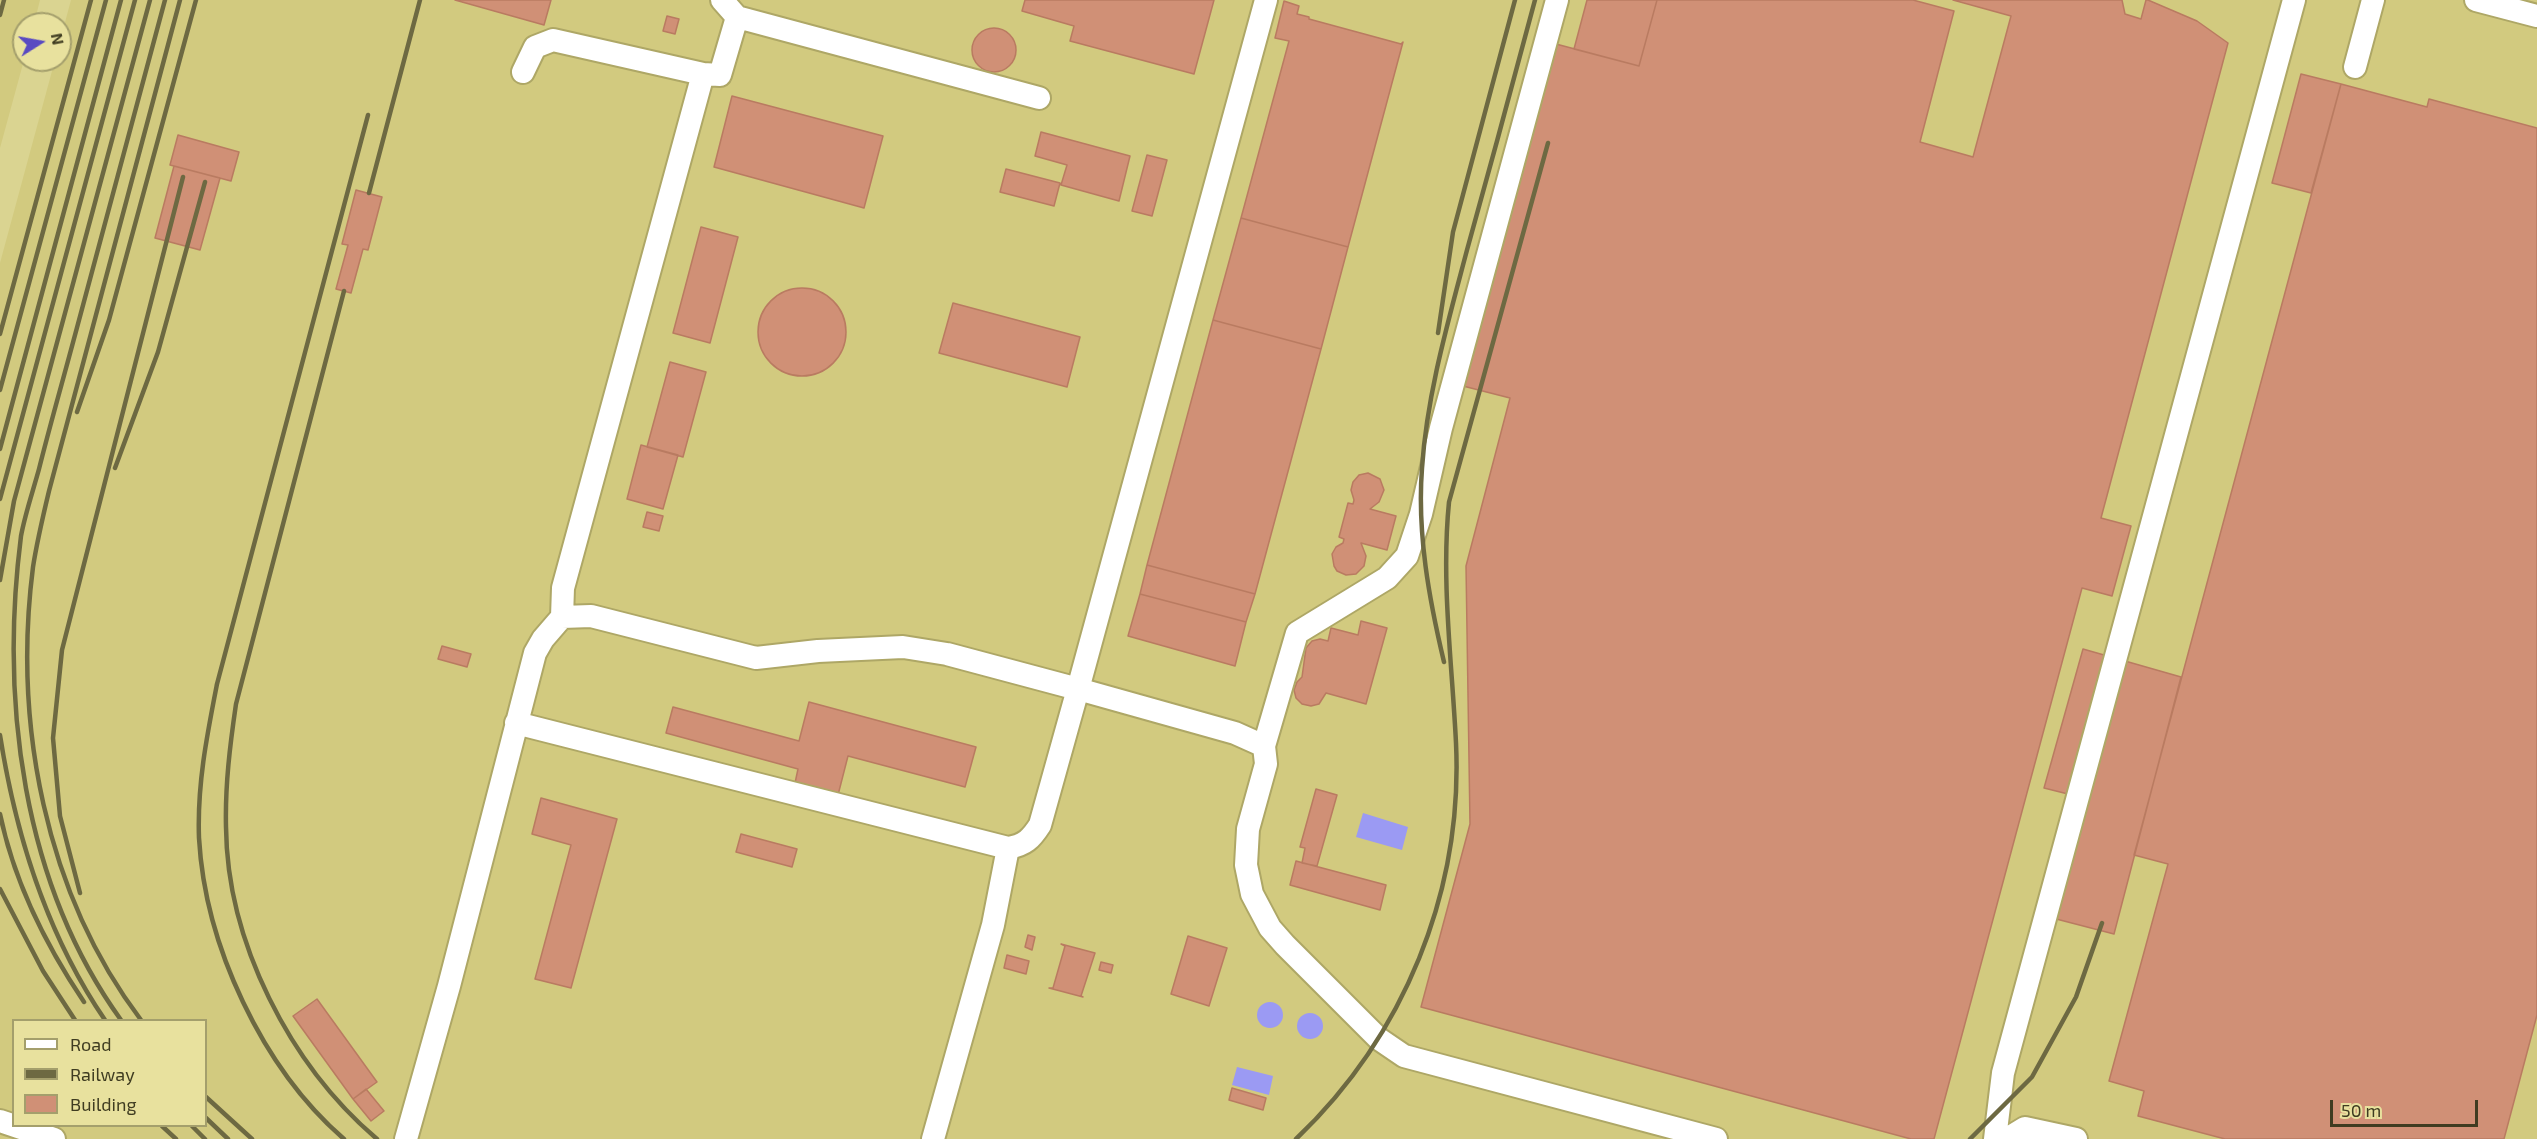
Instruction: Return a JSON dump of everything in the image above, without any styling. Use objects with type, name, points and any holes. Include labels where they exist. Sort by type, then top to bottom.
[{"type":"lane","points":[[722,0],[737,17],[1039,98]]},
{"type":"lane","points":[[516,723],[1008,848],[1020,846],[1031,840],[1040,825],[1266,0]]},
{"type":"lane","points":[[1557,0],[1441,428],[1421,514],[1407,556],[1387,578],[1297,633],[1264,746],[1266,764],[1248,829],[1246,865],[1252,894],[1270,928],[1378,1039],[1404,1056],[1716,1139]]},
{"type":"lane","points":[[1995,1139],[2003,1073],[2294,0]]},
{"type":"lane","points":[[2355,67],[2373,0]]},
{"type":"lane","points":[[2476,0],[2537,16]]},
{"type":"lane","points":[[523,72],[535,47],[553,39],[703,74],[720,75],[737,17]]},
{"type":"lane","points":[[406,1139],[449,986],[535,653],[543,639],[562,617],[563,588],[703,74]]},
{"type":"lane","points":[[562,617],[591,616],[756,658],[818,651],[903,646],[947,654],[1235,733],[1264,746]]},
{"type":"lane","points":[[933,1139],[993,925],[1008,848]]},
{"type":"lane","points":[[18,1127],[54,1139]]},
{"type":"lane","points":[[2007,1139],[2025,1128],[2076,1139]]},
{"type":"shaded area","points":[[0,0],[40,0],[37,12],[12,12],[12,72],[21,72],[0,148]]},
{"type":"shaded area","points":[[71,0],[2537,0],[2537,1139],[0,1139],[0,263],[52,72],[72,72],[72,12],[68,12]]},
{"type":"shaded area","points":[[1363,813],[1408,827],[1402,850],[1356,837]]},
{"type":"shaded area","points":[[1270,1002],[1279,1006],[1283,1015],[1279,1024],[1270,1028],[1261,1024],[1257,1015],[1261,1006]]},
{"type":"shaded area","points":[[1310,1013],[1319,1017],[1323,1026],[1319,1035],[1310,1039],[1301,1035],[1297,1026],[1301,1017]]},
{"type":"shaded area","points":[[1237,1067],[1273,1076],[1269,1095],[1232,1085]]},
{"type":"building","points":[[455,0],[551,0],[544,25]]},
{"type":"building","points":[[1025,0],[1214,0],[1194,74],[1070,41],[1074,26],[1022,11]]},
{"type":"building","points":[[1587,0],[1657,0],[1639,66],[1574,49]]},
{"type":"building","points":[[1657,0],[1913,0],[1954,11],[1920,142],[1973,157],[2011,16],[1953,0],[2122,0],[2125,14],[2141,19],[2146,0],[2148,0],[2197,21],[2228,43],[2101,518],[2131,526],[2112,596],[2082,588],[1934,1139],[1911,1139],[1421,1007],[1470,824],[1466,566],[1510,398],[1463,386],[1556,44],[1639,66]]},
{"type":"building","points":[[1284,1],[1299,6],[1297,14],[1309,17],[1309,19],[1401,44],[1403,42],[1348,247],[1241,218],[1289,41],[1275,38]]},
{"type":"building","points":[[667,16],[679,19],[675,34],[663,31]]},
{"type":"building","points":[[994,28],[1003,29],[1010,34],[1015,41],[1015,59],[1010,66],[1003,71],[994,72],[985,71],[978,66],[973,59],[972,50],[973,41],[978,34],[985,29]]},
{"type":"building","points":[[2301,74],[2341,84],[2311,193],[2272,183]]},
{"type":"building","points":[[2341,84],[2427,107],[2429,99],[2537,128],[2537,1015],[2504,1139],[2225,1139],[2138,1116],[2144,1091],[2109,1081],[2168,864],[2134,855]]},
{"type":"building","points":[[732,96],[883,136],[864,208],[714,167]]},
{"type":"building","points":[[1041,132],[1130,156],[1119,201],[1061,185],[1067,165],[1035,156]]},
{"type":"building","points":[[178,135],[239,152],[231,181],[170,165]]},
{"type":"building","points":[[1147,155],[1167,160],[1152,216],[1132,211]]},
{"type":"building","points":[[174,166],[220,178],[200,250],[155,238]]},
{"type":"building","points":[[1006,169],[1060,183],[1054,206],[1000,192]]},
{"type":"building","points":[[356,190],[382,197],[368,250],[363,249],[351,293],[336,289],[348,245],[342,244]]},
{"type":"building","points":[[1241,218],[1348,247],[1321,349],[1213,320]]},
{"type":"building","points":[[701,227],[738,237],[710,343],[673,333]]},
{"type":"building","points":[[793,288],[811,288],[827,295],[839,307],[846,323],[846,341],[839,357],[827,369],[811,376],[793,376],[777,369],[765,357],[758,341],[758,323],[765,307],[777,295]]},
{"type":"building","points":[[953,303],[1080,337],[1067,387],[939,353]]},
{"type":"building","points":[[1213,320],[1321,349],[1255,594],[1147,565]]},
{"type":"building","points":[[670,362],[706,372],[683,457],[647,447]]},
{"type":"building","points":[[641,445],[678,455],[663,509],[627,499]]},
{"type":"building","points":[[1368,473],[1380,479],[1384,490],[1379,502],[1370,509],[1396,516],[1387,550],[1361,543],[1366,556],[1364,566],[1356,574],[1346,575],[1337,571],[1332,554],[1336,547],[1343,543],[1344,539],[1339,537],[1348,503],[1353,504],[1351,490],[1353,482],[1359,475]]},
{"type":"building","points":[[647,512],[663,516],[659,531],[643,527]]},
{"type":"building","points":[[1147,565],[1255,594],[1246,622],[1140,594]]},
{"type":"building","points":[[1140,594],[1246,622],[1235,666],[1128,636]]},
{"type":"building","points":[[1361,621],[1387,628],[1366,704],[1326,693],[1319,704],[1311,706],[1302,704],[1296,698],[1294,690],[1302,677],[1306,648],[1312,641],[1320,639],[1328,641],[1331,628],[1358,635]]},
{"type":"building","points":[[442,646],[471,654],[467,667],[438,659]]},
{"type":"building","points":[[2083,649],[2181,677],[2114,934],[2037,914],[2068,794],[2044,788]]},
{"type":"building","points":[[809,702],[976,747],[965,787],[848,756],[838,795],[795,783],[798,769],[666,733],[673,707],[799,741]]},
{"type":"building","points":[[1316,789],[1337,795],[1317,866],[1302,863],[1305,848],[1300,847]]},
{"type":"building","points":[[541,798],[617,819],[571,988],[535,979],[571,845],[532,834]]},
{"type":"building","points":[[741,834],[797,849],[792,867],[736,852]]},
{"type":"building","points":[[1296,861],[1386,885],[1380,910],[1290,885]]},
{"type":"building","points":[[1028,935],[1035,937],[1032,950],[1025,947]]},
{"type":"building","points":[[1188,936],[1227,948],[1209,1006],[1171,994]]},
{"type":"building","points":[[1061,944],[1095,953],[1081,996],[1083,997],[1049,988],[1053,988],[1065,946]]},
{"type":"building","points":[[1007,955],[1029,961],[1026,974],[1004,968]]},
{"type":"building","points":[[1101,962],[1113,965],[1111,973],[1099,970]]},
{"type":"building","points":[[317,999],[377,1082],[353,1099],[293,1016]]},
{"type":"building","points":[[1232,1088],[1266,1098],[1263,1110],[1229,1100]]},
{"type":"building","points":[[366,1089],[384,1111],[371,1121],[353,1099]]},
{"type":"railway","points":[[0,15],[4,0]]},
{"type":"railway","points":[[0,334],[91,0]]},
{"type":"railway","points":[[0,390],[106,0]]},
{"type":"railway","points":[[0,449],[121,0]]},
{"type":"railway","points":[[0,499],[135,0]]},
{"type":"railway","points":[[0,580],[14,501],[150,0]]},
{"type":"railway","points":[[120,1019],[87,967],[61,910],[40,850],[26,788],[17,726],[14,662],[15,599],[21,536],[25,519],[165,0]]},
{"type":"railway","points":[[140,1019],[108,970],[81,918],[59,862],[44,804],[33,745],[28,686],[28,626],[33,567],[49,491],[180,0]]},
{"type":"railway","points":[[77,412],[109,320],[196,0]]},
{"type":"railway","points":[[369,193],[420,0]]},
{"type":"railway","points":[[1438,333],[1453,232],[1515,0]]},
{"type":"railway","points":[[1444,662],[1429,590],[1421,517],[1422,468],[1428,413],[1446,331],[1535,0]]},
{"type":"railway","points":[[344,1139],[314,1110],[288,1077],[264,1041],[243,1002],[226,962],[213,920],[204,879],[199,818],[204,760],[217,684],[368,115]]},
{"type":"railway","points":[[1296,1139],[1334,1099],[1368,1055],[1396,1008],[1419,958],[1437,907],[1449,853],[1456,799],[1456,743],[1446,562],[1449,502],[1548,143]]},
{"type":"railway","points":[[80,893],[60,816],[53,738],[62,650],[183,177]]},
{"type":"railway","points":[[115,468],[158,352],[205,182]]},
{"type":"railway","points":[[344,291],[236,704],[228,765],[226,827],[229,870],[238,914],[251,957],[269,998],[291,1038],[317,1075],[346,1109],[377,1139]]},
{"type":"railway","points":[[0,735],[15,811],[37,884],[66,954],[104,1019]]},
{"type":"railway","points":[[0,814],[22,888],[56,958],[84,1002]]},
{"type":"railway","points":[[0,889],[43,971],[74,1019]]},
{"type":"railway","points":[[1970,1139],[2032,1077],[2076,997],[2102,923]]},
{"type":"railway","points":[[207,1098],[252,1139]]},
{"type":"railway","points":[[207,1119],[228,1139]]},
{"type":"railway","points":[[163,1127],[176,1139]]},
{"type":"railway","points":[[193,1127],[205,1139]]}]
